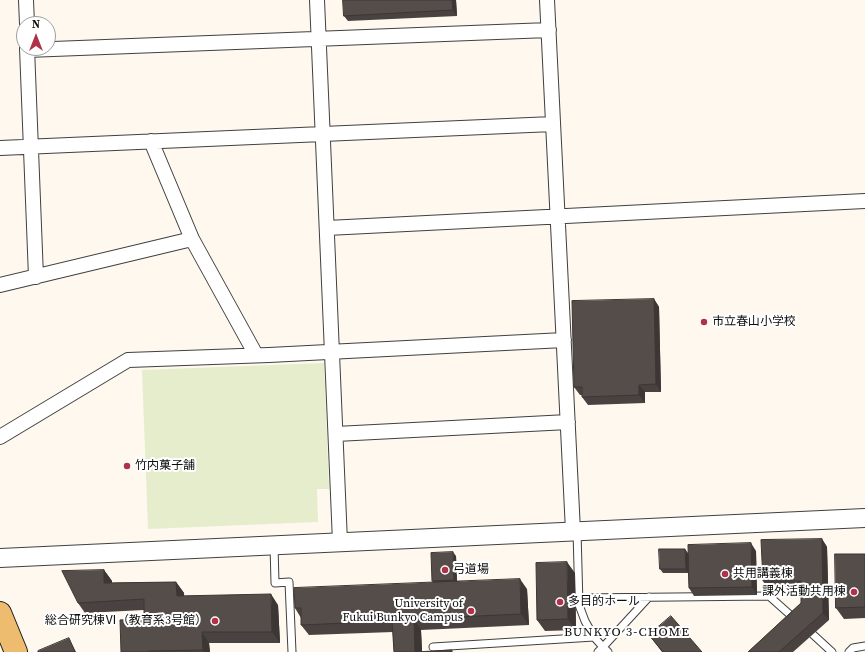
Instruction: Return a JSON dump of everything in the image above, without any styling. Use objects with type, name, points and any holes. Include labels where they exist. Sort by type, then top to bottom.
[{"type":"main road","points":[[0,613],[16,652]]},
{"type":"street","points":[[26,0],[27,16]]},
{"type":"street","points":[[316,0],[340,542]]},
{"type":"street","points":[[547,0],[568,422],[575,531]]},
{"type":"street","points":[[56,48],[549,30]]},
{"type":"street","points":[[27,56],[36,277]]},
{"type":"street","points":[[0,148],[553,124]]},
{"type":"street","points":[[151,141],[192,239],[256,355]]},
{"type":"street","points":[[327,228],[865,201]]},
{"type":"street","points":[[0,285],[192,239]]},
{"type":"street","points":[[0,437],[128,360],[332,352],[564,340]]},
{"type":"street","points":[[336,434],[568,422]]},
{"type":"street","points":[[0,558],[865,518]]},
{"type":"lane","points":[[575,531],[579,605],[585,621],[603,650],[649,597]]},
{"type":"lane","points":[[274,545],[275,583],[289,582],[292,652]]},
{"type":"lane","points":[[579,598],[769,596],[832,652]]},
{"type":"lane","points":[[433,647],[594,637]]},
{"type":"lane","points":[[490,644],[491,652]]},
{"type":"lane","points":[[849,652],[853,648],[865,646]]},
{"type":"green space","points":[[324,363],[329,489],[317,489],[318,522],[148,529],[142,370]]},
{"type":"building","points":[[343,0],[452,0],[453,10],[344,16]]},
{"type":"building","points":[[654,299],[656,384],[639,385],[639,395],[582,397],[582,387],[574,387],[572,301]]},
{"type":"building","points":[[822,539],[823,613],[779,652],[748,652],[801,603],[801,581],[763,581],[761,540]]},
{"type":"building","name":"共用講義棟","points":[[751,543],[752,587],[689,588],[688,545]]},
{"type":"building","points":[[659,549],[685,549],[686,569],[660,569]]},
{"type":"building","name":"弓道場","points":[[453,552],[454,580],[432,581],[431,553]]},
{"type":"building","points":[[835,554],[865,554],[865,607],[836,608]]},
{"type":"building","name":"多目的ホール","points":[[567,562],[568,619],[537,620],[536,563]]},
{"type":"building","name":"総合研究棟Ⅵ（教育系3号館）","points":[[104,570],[104,583],[176,582],[177,596],[271,594],[272,632],[202,632],[203,650],[121,652],[120,620],[144,618],[144,599],[78,603],[62,571]]},
{"type":"building","points":[[520,579],[521,614],[414,619],[415,652],[394,652],[392,621],[301,625],[301,608],[295,608],[294,588]]},
{"type":"building","points":[[671,616],[702,652],[663,652],[649,635]]},
{"type":"building","points":[[69,638],[75,652],[38,652],[38,651]]},
{"type":"building","points":[[452,650],[452,652],[415,652]]},
{"type":"place","name":"市立春山小学校","points":[[704,322]]},
{"type":"place","name":"竹内菓子舗","points":[[127,466]]},
{"type":"place","name":"弓道場","points":[[445,570]]},
{"type":"place","name":"共用講義棟","points":[[725,574]]},
{"type":"place","name":"課外活動共用棟","points":[[854,592]]},
{"type":"place","name":"多目的ホール","points":[[560,602]]},
{"type":"place","name":"University of Fukui Bunkyo Campus","points":[[471,611]]},
{"type":"place","name":"総合研究棟Ⅵ（教育系3号館）","points":[[215,621]]},
{"type":"district","name":"BUNKYO 3-CHOME","points":[[627,633]]}]
